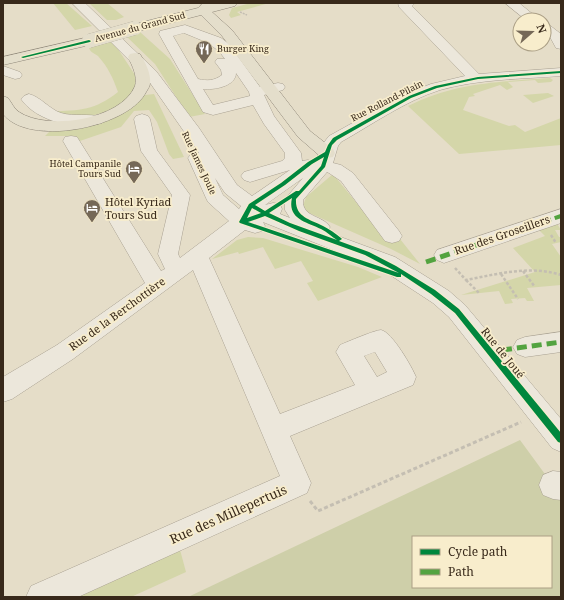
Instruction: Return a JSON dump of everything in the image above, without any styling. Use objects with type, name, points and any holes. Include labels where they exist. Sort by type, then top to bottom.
[{"type":"main road","points":[[206,5],[222,28],[229,51],[263,90],[314,132],[325,159]]},
{"type":"main road","points":[[206,5],[219,9],[229,51]]},
{"type":"main road","name":"Avenue du Grand Sud","points":[[132,25],[164,21],[206,5]]},
{"type":"main road","name":"Avenue du Grand Sud","points":[[5,64],[85,37],[206,5]]},
{"type":"main road","points":[[164,21],[184,18],[194,19],[222,28]]},
{"type":"main road","points":[[3,102],[13,116],[30,124],[56,127],[76,125],[96,120],[110,115],[130,102],[140,91],[143,79],[135,56]]},
{"type":"street","name":"Rue James Joule","points":[[78,3],[135,56],[150,74],[193,131],[231,190],[246,218]]},
{"type":"street","points":[[409,3],[403,4],[476,78]]},
{"type":"street","points":[[511,3],[523,12]]},
{"type":"street","points":[[250,176],[288,165],[294,160],[293,153],[263,90],[229,51],[210,38],[187,30],[165,34],[207,108],[211,110],[263,90]]},
{"type":"street","points":[[552,33],[561,45]]},
{"type":"street","points":[[187,73],[201,85],[214,85],[225,81],[229,76],[229,51]]},
{"type":"street","name":"Rue Rolland-Pilain","points":[[304,187],[325,159],[336,139],[410,97],[436,87],[476,78],[561,72]]},
{"type":"street","name":"Rue James Joule","points":[[166,96],[222,212],[246,218]]},
{"type":"street","points":[[29,99],[39,109],[50,115],[78,121],[96,120]]},
{"type":"street","name":"Rue des Millepertuis","points":[[42,597],[297,483],[273,430],[187,263],[171,262],[168,254],[180,195],[149,151],[142,119]]},
{"type":"street","points":[[71,142],[158,285]]},
{"type":"street","points":[[246,218],[283,184],[310,163],[325,159],[335,169],[347,177],[392,236]]},
{"type":"street","points":[[246,218],[304,187]]},
{"type":"street","points":[[304,187],[294,199],[294,210],[298,216],[305,221],[322,228],[352,248]]},
{"type":"street","name":"Rue des Groseillers","points":[[444,255],[561,216]]},
{"type":"street","name":"Rue de Joué","points":[[246,218],[280,222],[352,248],[388,263],[441,297],[457,311],[561,440]]},
{"type":"street","name":"Rue de Joué","points":[[246,218],[382,268],[423,285]]},
{"type":"street","name":"Rue de la Berchottière","points":[[3,390],[65,352],[158,285],[246,218]]},
{"type":"street","points":[[526,346],[561,342]]},
{"type":"street","points":[[273,430],[371,390]]},
{"type":"path","points":[[444,255],[479,293]]},
{"type":"path","points":[[466,280],[533,269],[550,271],[561,275]]},
{"type":"path","points":[[523,271],[535,287]]},
{"type":"path","points":[[501,274],[518,299]]},
{"type":"path","points":[[297,483],[318,511],[526,420]]},
{"type":"green space","points":[[53,3],[66,3],[92,26],[75,30]]},
{"type":"green space","points":[[89,3],[107,3],[124,17],[116,20],[107,20]]},
{"type":"green space","points":[[251,3],[269,3],[237,12],[241,15],[231,18],[229,15],[232,8]]},
{"type":"green space","points":[[140,32],[170,59],[205,114],[189,117],[155,64],[126,36]]},
{"type":"green space","points":[[112,40],[139,81],[133,95],[112,110],[91,116],[69,116],[51,111],[70,111],[87,108],[102,103],[118,92],[105,64],[89,48],[90,46]]},
{"type":"green space","points":[[550,78],[553,80],[551,82],[538,83],[535,80],[508,82],[513,87],[507,90],[500,85],[473,94],[475,96],[469,97],[463,110],[509,126],[515,125],[525,132],[561,118],[561,145],[459,154],[408,106],[443,92],[478,84]]},
{"type":"green space","points":[[548,93],[554,96],[533,103],[523,95]]},
{"type":"green space","points":[[154,94],[184,157],[173,159],[169,154],[157,122],[149,110],[134,111],[121,127],[77,142],[74,136],[45,136],[51,130],[128,109],[145,95]]},
{"type":"green space","points":[[333,174],[386,239],[400,239],[420,264],[391,249],[307,212],[303,206],[306,197]]},
{"type":"green space","points":[[556,222],[561,230],[555,230],[559,237],[561,237],[561,242],[552,244],[561,257],[561,285],[527,288],[534,301],[527,301],[525,298],[511,299],[513,303],[505,304],[499,291],[461,295],[535,272],[513,248],[545,236],[536,227]]},
{"type":"green space","points":[[248,237],[263,238],[358,267],[382,277],[318,301],[307,283],[313,281],[301,261],[275,269],[263,247],[239,254],[238,252],[212,259],[237,240]]},
{"type":"green space","points":[[520,440],[561,496],[561,597],[188,597]]},
{"type":"green space","points":[[179,546],[186,572],[131,597],[65,597]]},
{"type":"marked path","points":[[426,262],[561,216]]},
{"type":"marked path","points":[[502,350],[561,342]]},
{"type":"cycle path","points":[[23,57],[89,41]]},
{"type":"cycle path","points":[[339,239],[323,228],[301,218],[297,214],[293,205],[294,199],[323,166],[330,145],[335,139],[410,97],[436,87],[478,78],[561,72]]},
{"type":"cycle path","points":[[242,222],[251,205],[283,184],[310,163],[327,153]]},
{"type":"cycle path","points":[[242,222],[264,214],[298,192]]},
{"type":"cycle path","points":[[251,205],[275,219],[381,260],[408,275],[445,301],[457,311],[561,439]]},
{"type":"cycle path","points":[[242,222],[399,275]]},
{"type":"place","name":"Burger King","points":[[204,64]]},
{"type":"place","name":"Hôtel Campanile Tours Sud","points":[[134,184]]},
{"type":"place","name":"Hôtel Kyriad Tours Sud","points":[[92,223]]}]
